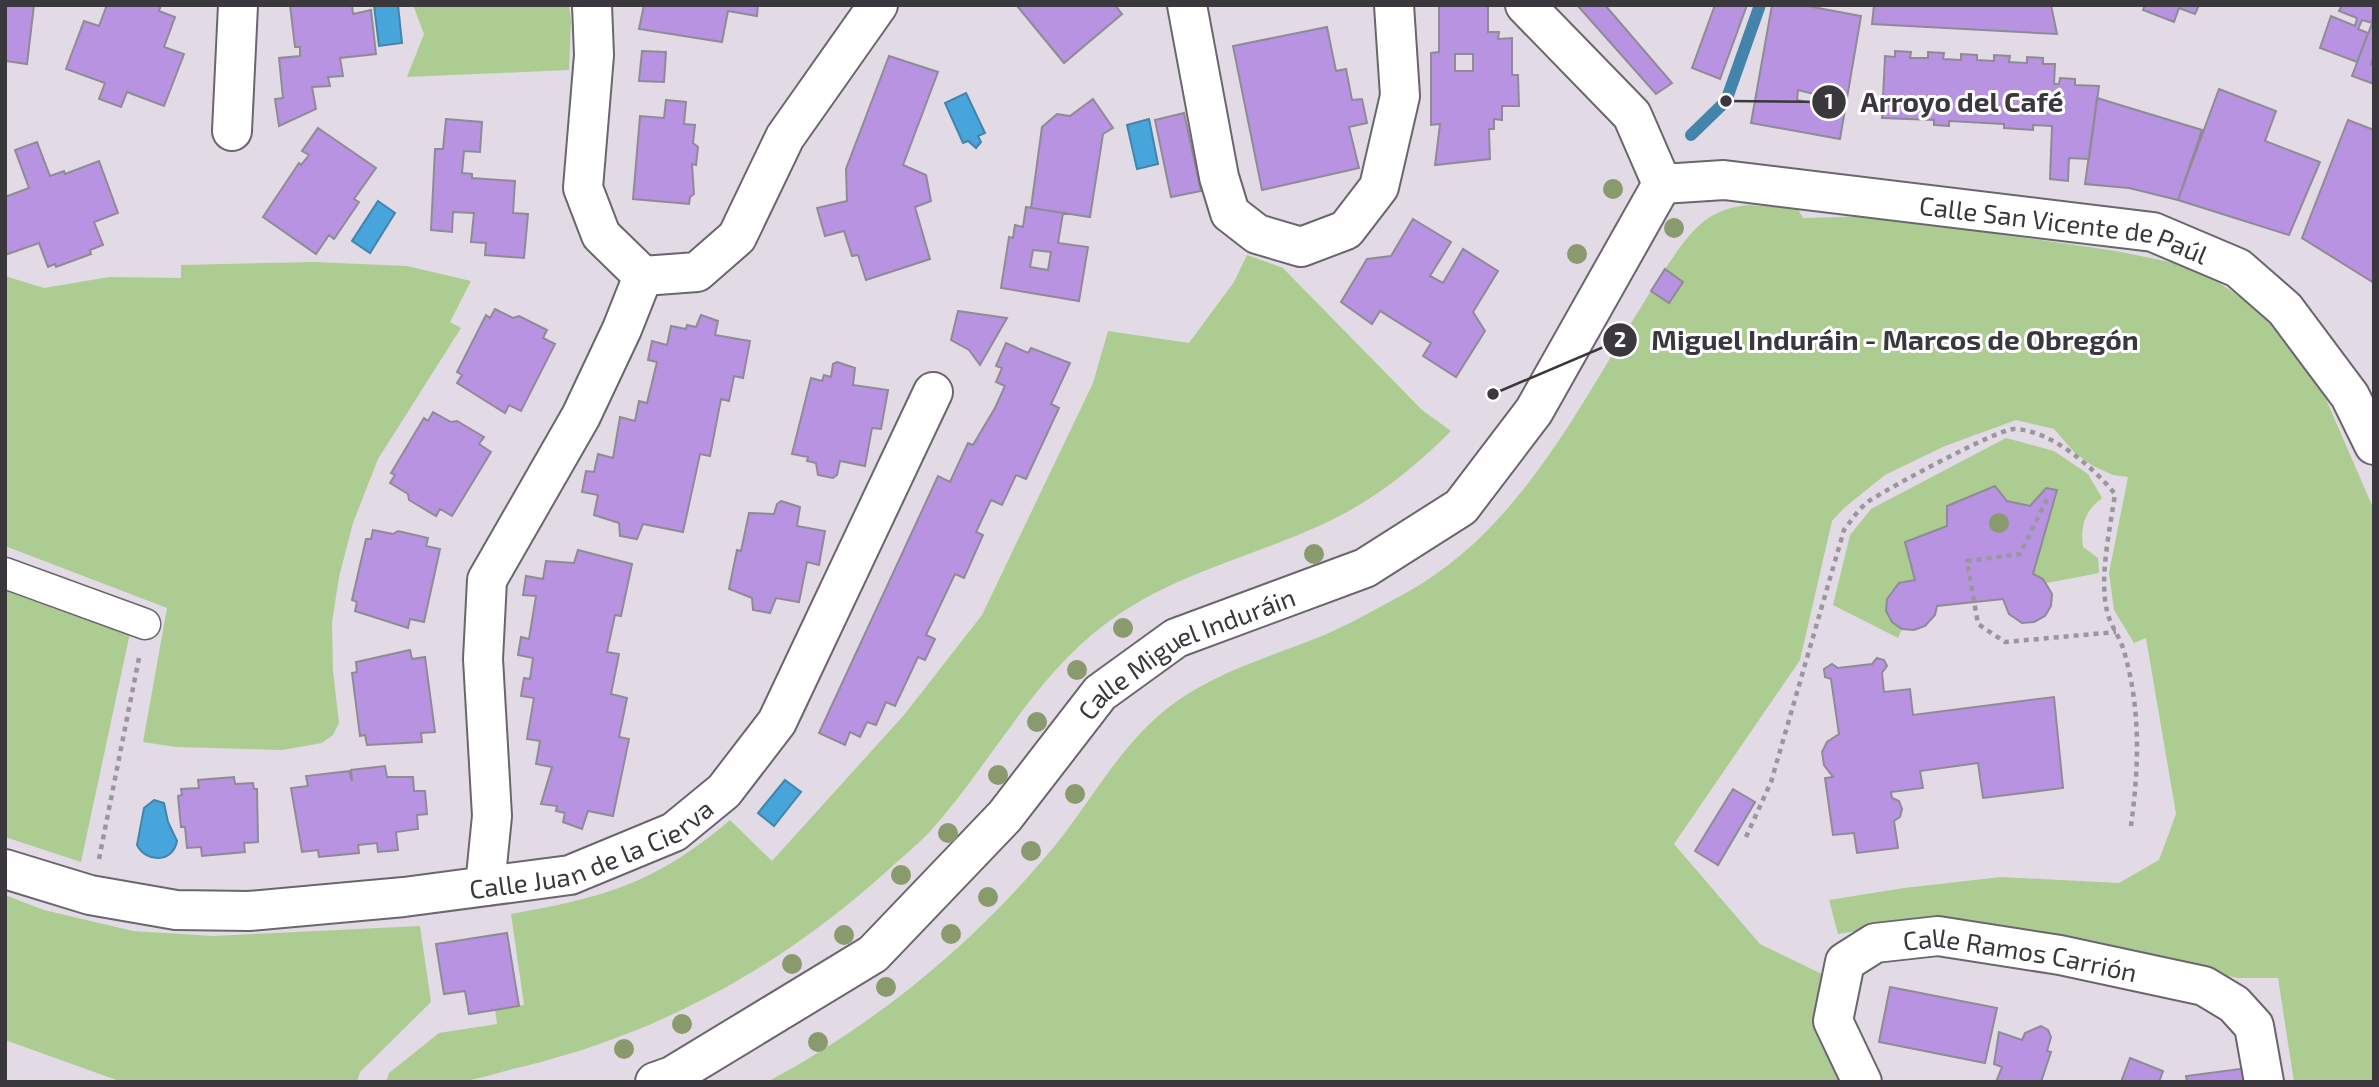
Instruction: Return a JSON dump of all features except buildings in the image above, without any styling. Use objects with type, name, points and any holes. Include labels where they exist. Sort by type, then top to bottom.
[{"type":"street","points":[[232,131],[238,5]]},
{"type":"street","points":[[592,5],[594,55],[583,188],[601,235],[643,276],[697,272],[737,237],[785,137],[878,5]]},
{"type":"street","points":[[1187,5],[1219,177],[1230,213],[1257,234],[1301,247],[1346,230],[1379,187],[1400,96],[1394,5]]},
{"type":"street","points":[[1525,5],[1632,115],[1662,184]]},
{"type":"street","name":"Calle San Vicente de Paúl","points":[[1662,184],[1724,180],[2153,232],[2238,268],[2285,309],[2350,396],[2374,445]]},
{"type":"street","name":"Calle Miguel Induráin","points":[[655,1082],[672,1076],[873,954],[1005,816],[1100,693],[1176,638],[1365,568],[1461,507],[1534,411],[1662,184]]},
{"type":"street","points":[[485,886],[492,816],[483,659],[487,580],[581,416],[643,276]]},
{"type":"street","name":"Calle Juan de la Cierva","points":[[5,869],[90,895],[176,910],[249,911],[404,897],[570,875],[674,832],[724,791],[777,722],[933,393]]},
{"type":"street","points":[[5,573],[145,624]]},
{"type":"street","name":"Calle Ramos Carrión","points":[[1862,1082],[1833,1021],[1845,962],[1875,943],[1938,936],[2060,955],[2204,986],[2234,1004],[2254,1026],[2264,1082]]},
{"type":"path","points":[[1746,837],[1772,782],[1844,530],[1866,503],[1929,467],[2012,429],[2056,440],[2072,456],[2100,475],[2115,494],[2105,560],[2107,611],[2116,632],[2138,711],[2137,780],[2131,826]]},
{"type":"path","points":[[2047,499],[2020,554],[1968,561],[1978,624],[2005,642],[2116,632]]},
{"type":"path","points":[[98,867],[145,624]]},
{"type":"green space","points":[[413,5],[569,5],[569,70],[407,77],[424,34]]},
{"type":"green space","points":[[1749,205],[1798,209],[1803,218],[1874,216],[2116,251],[2170,262],[2212,278],[2243,299],[2283,335],[2319,383],[2374,510],[2374,1082],[2294,1082],[2278,978],[2238,978],[1973,924],[1906,923],[1838,934],[1829,900],[2001,877],[2119,883],[2159,860],[2176,814],[2146,638],[2134,643],[2114,610],[2109,573],[2128,477],[2113,475],[2093,466],[2075,453],[2054,429],[2016,420],[1945,446],[1885,475],[1832,521],[1800,660],[1674,844],[1760,944],[1828,977],[1818,1010],[1835,1072],[1841,1082],[767,1082],[808,1059],[887,1006],[960,946],[1026,879],[1057,843],[1136,737],[1169,707],[1223,675],[1322,636],[1364,616],[1446,567],[1483,535],[1516,499],[1546,459],[1651,291],[1670,303],[1683,282],[1665,269],[1690,234],[1720,212]]},
{"type":"green space","points":[[1247,255],[1283,268],[1422,410],[1451,431],[1406,472],[1340,516],[1294,537],[1182,580],[1129,608],[1104,625],[1056,670],[1014,721],[955,802],[923,839],[846,906],[761,967],[670,1016],[572,1053],[466,1081],[386,1082],[389,1073],[439,1033],[497,1024],[495,1010],[524,1005],[511,914],[575,901],[628,884],[678,859],[730,820],[772,861],[904,715],[982,615],[1093,383],[1108,331],[1189,343],[1234,282]]},
{"type":"green space","points":[[314,262],[407,266],[471,281],[450,322],[461,328],[378,459],[353,523],[339,577],[332,623],[333,671],[339,723],[333,735],[322,743],[282,750],[176,747],[143,742],[167,608],[5,546],[5,276],[44,288],[109,277],[181,278],[181,265]]},
{"type":"green space","points":[[2006,438],[2054,451],[2088,474],[2102,498],[2091,508],[2085,520],[2082,532],[2083,547],[2098,558],[2099,573],[2047,583],[2033,574],[2046,488],[2030,506],[2007,501],[1994,486],[1947,506],[1947,526],[1915,580],[1897,586],[1891,592],[1887,607],[1894,622],[1902,629],[1898,638],[1833,605],[1850,535],[1871,509]]},
{"type":"green space","points":[[5,586],[130,633],[81,862],[5,837]]},
{"type":"green space","points":[[5,895],[44,910],[133,931],[213,936],[420,926],[431,1002],[360,1072],[357,1082],[122,1082],[5,1040]]},
{"type":"water","points":[[374,5],[398,5],[402,43],[379,46]]},
{"type":"water","points":[[966,93],[985,133],[978,136],[981,142],[976,148],[968,141],[963,143],[945,103]]},
{"type":"water","points":[[1149,119],[1158,164],[1137,169],[1127,125]]},
{"type":"water","points":[[378,201],[395,213],[370,253],[352,241]]},
{"type":"water","points":[[785,780],[801,792],[774,826],[758,813]]},
{"type":"water","points":[[154,800],[164,803],[168,822],[177,841],[170,853],[159,858],[146,855],[137,845],[144,808]]},
{"type":"waterway","points":[[1691,135],[1726,101],[1760,5]]},
{"type":"place","name":"Arroyo del Café","points":[[1726,101]]},
{"type":"place","name":"Miguel Induráin - Marcos de Obregón","points":[[1493,394]]}]
